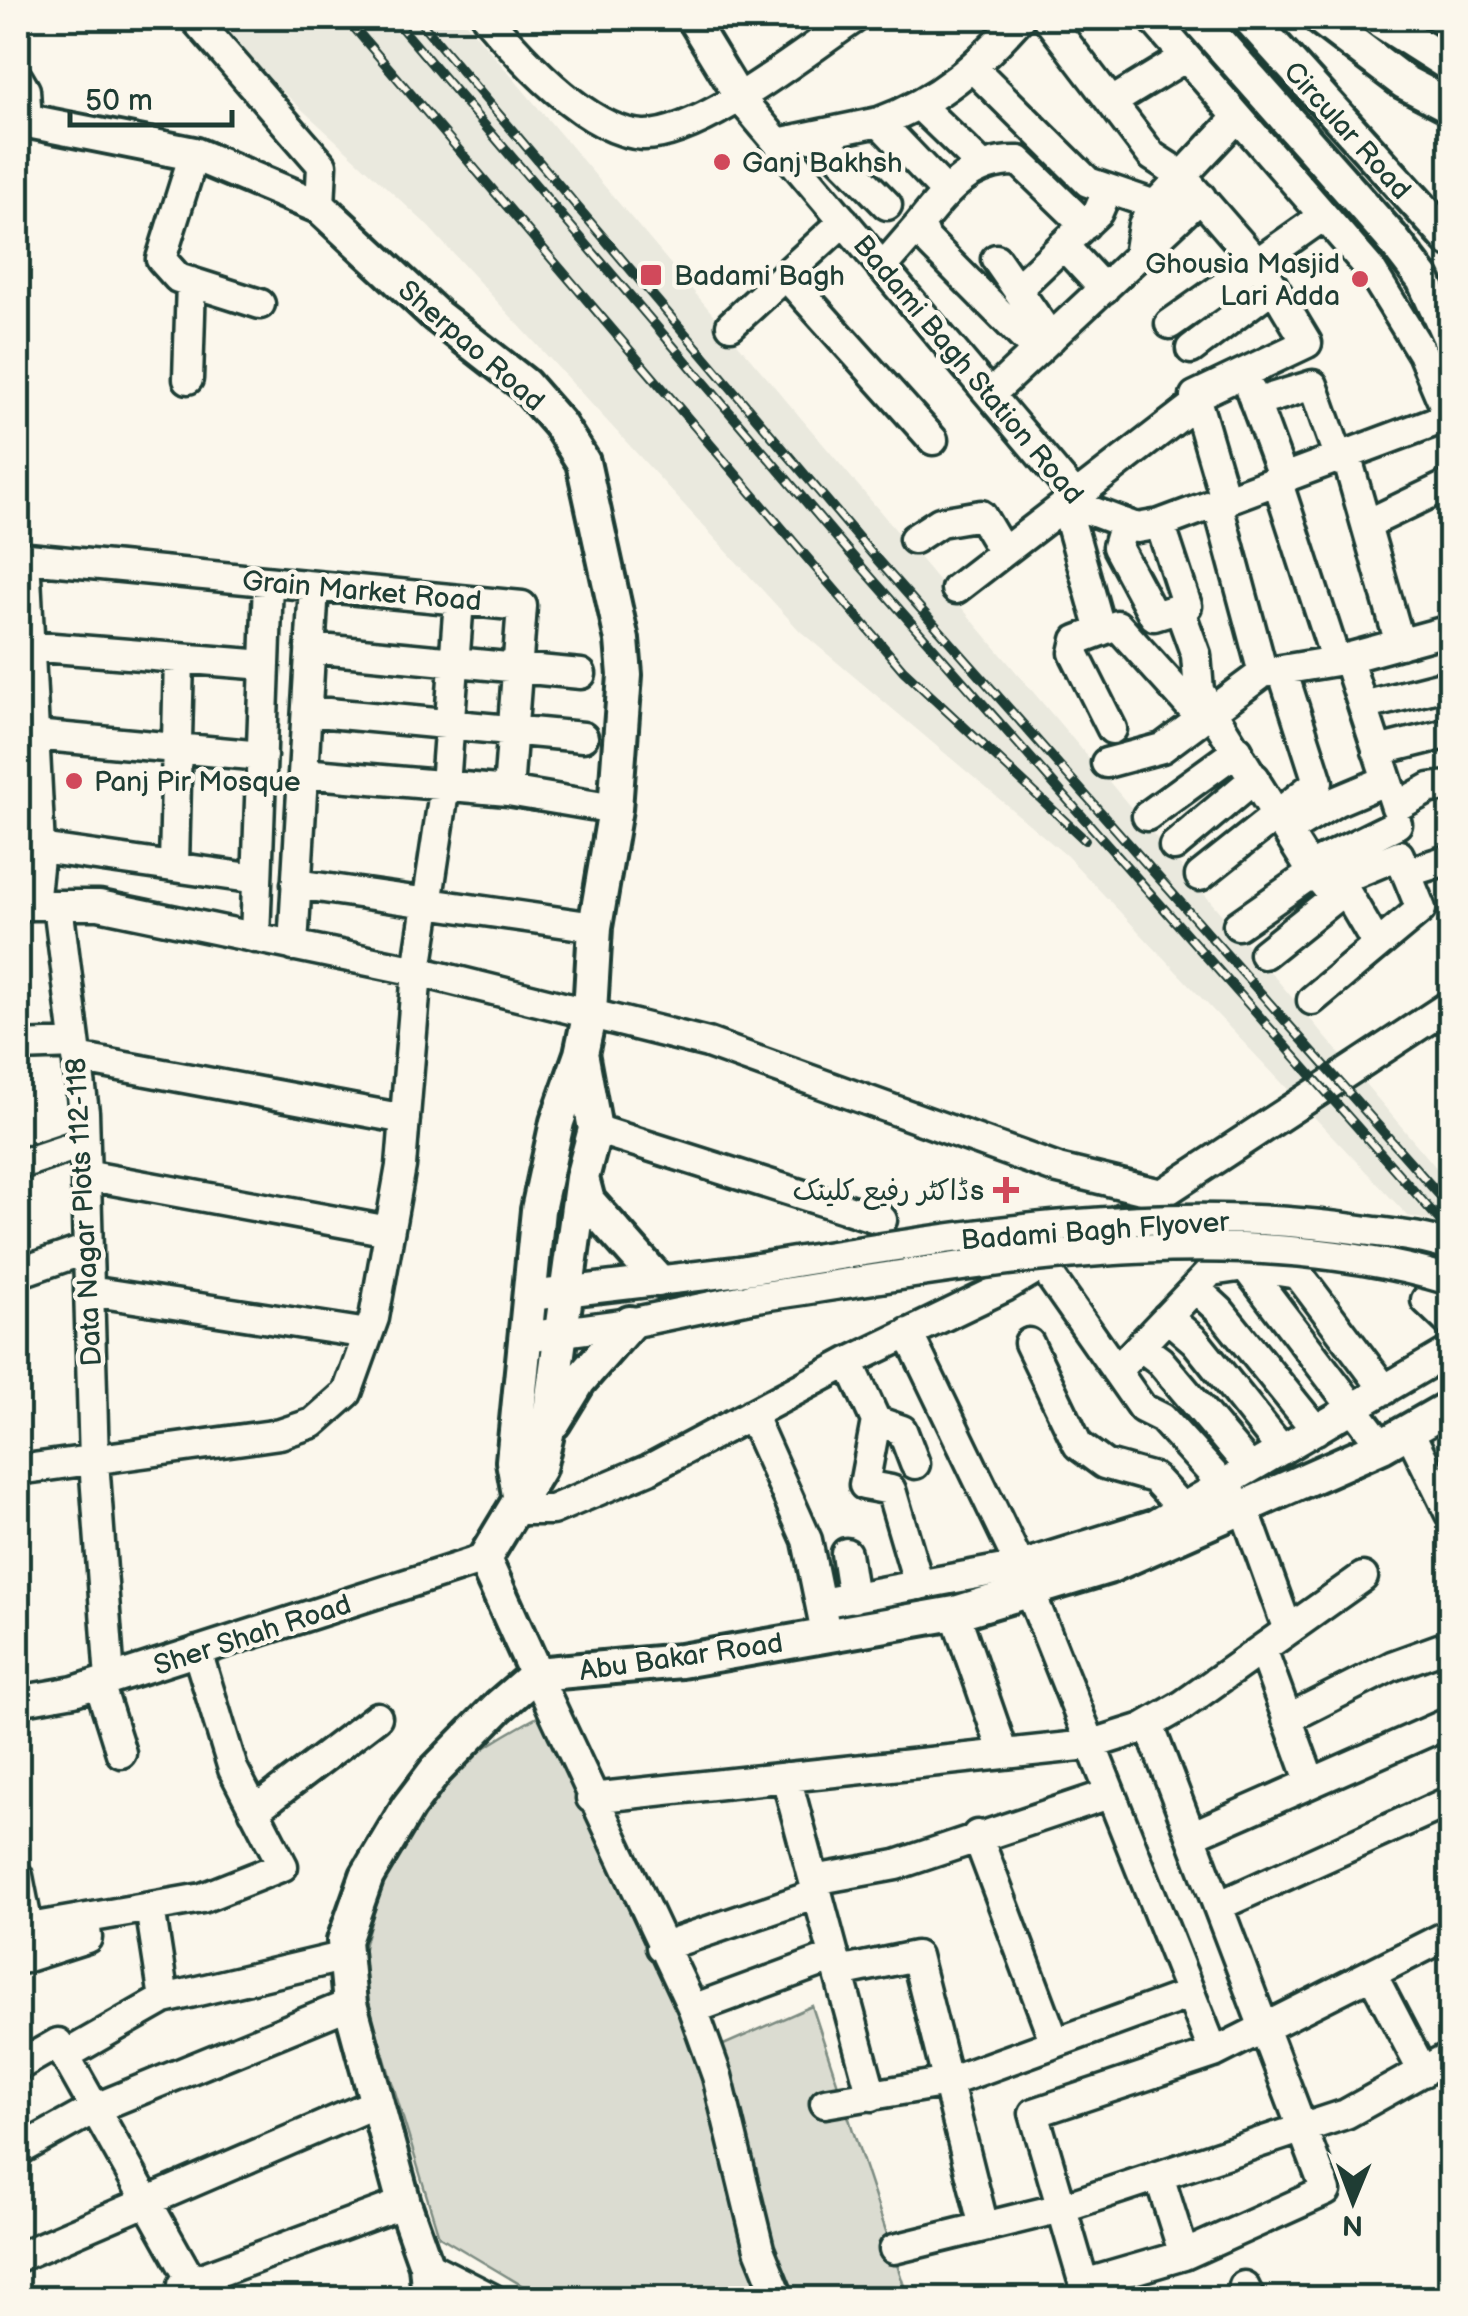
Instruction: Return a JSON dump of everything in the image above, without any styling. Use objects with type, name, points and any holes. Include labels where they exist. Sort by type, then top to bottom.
[{"type":"main road","points":[[1197,18],[1390,236],[1423,278],[1450,339]]},
{"type":"main road","name":"Circular Road","points":[[1249,18],[1450,240]]},
{"type":"main road","name":"Circular Road","points":[[1320,18],[1404,82],[1450,106]]},
{"type":"main road","points":[[1376,18],[1450,65]]},
{"type":"main road","name":"Sherpao Road","points":[[22,120],[194,154],[320,206],[437,316],[524,384],[559,424],[583,462],[622,640],[625,674],[614,809],[595,927],[590,1012],[582,1054],[556,1122],[538,1210],[513,1461],[517,1503]]},
{"type":"main road","name":"Sherpao Road","points":[[547,1434],[582,1178],[595,1130],[582,1054]]},
{"type":"main road","points":[[582,1178],[588,1201],[658,1280]]},
{"type":"main road","points":[[429,2298],[426,2265],[376,2103],[342,1957],[351,1916],[368,1876],[408,1807],[436,1770],[536,1674],[484,1559],[539,1468],[547,1434],[579,1381],[630,1324]]},
{"type":"main road","name":"Abu Bakar Road","points":[[536,1674],[681,1661],[823,1619],[955,1614],[1024,1577],[1108,1567],[1396,1438],[1450,1407]]},
{"type":"main road","points":[[426,2265],[450,2298]]},
{"type":"street","points":[[194,18],[322,165],[320,206]]},
{"type":"street","points":[[487,18],[522,60],[569,99],[616,128],[642,135],[666,132],[739,97],[855,18]]},
{"type":"street","points":[[778,143],[879,122],[921,107],[974,69],[1020,18]]},
{"type":"street","points":[[1047,18],[1152,156],[1180,174],[1255,261],[1307,342],[1195,396],[1222,504],[1272,672],[1318,782],[1282,823]]},
{"type":"street","points":[[1152,18],[1395,304],[1450,418]]},
{"type":"street","name":"Badami Bagh Station Road","points":[[696,19],[739,97],[992,393],[1069,499],[1086,510],[1137,528],[1160,524],[1450,418]]},
{"type":"street","points":[[1112,102],[1184,58]]},
{"type":"street","points":[[974,69],[1088,182],[1156,205]]},
{"type":"street","points":[[18,78],[26,90],[22,120]]},
{"type":"street","points":[[921,107],[980,165]]},
{"type":"street","points":[[1138,256],[1143,224],[1156,205],[1180,174],[1238,117]]},
{"type":"street","points":[[879,122],[946,192]]},
{"type":"street","points":[[818,135],[887,205]]},
{"type":"street","points":[[194,154],[160,259],[178,278],[260,304]]},
{"type":"street","points":[[882,268],[946,192],[980,165],[1019,162],[1084,224]]},
{"type":"street","points":[[1017,289],[1098,212],[1108,189]]},
{"type":"street","points":[[992,393],[1201,197]]},
{"type":"street","points":[[1170,324],[1322,216]]},
{"type":"street","points":[[731,325],[844,221]]},
{"type":"street","points":[[920,224],[926,240],[1044,345]]},
{"type":"street","points":[[1063,246],[1104,289]]},
{"type":"street","points":[[996,259],[1017,289],[1044,345]]},
{"type":"street","points":[[785,275],[934,440]]},
{"type":"street","points":[[188,379],[190,282]]},
{"type":"street","points":[[1191,350],[1274,287]]},
{"type":"street","points":[[1245,372],[1396,807],[1430,788],[1450,786]]},
{"type":"street","points":[[1255,402],[1313,385],[1367,524],[1400,644]]},
{"type":"street","points":[[956,589],[1196,403]]},
{"type":"street","points":[[1367,524],[1450,484]]},
{"type":"street","points":[[1069,499],[1101,630]]},
{"type":"street","points":[[914,539],[940,522],[980,515],[1003,552]]},
{"type":"street","points":[[1124,523],[1117,546],[1154,616],[1186,606],[1160,524]]},
{"type":"street","name":"Grain Market Road","points":[[21,557],[522,606],[508,790]]},
{"type":"street","name":"Data Nagar Plots 112-118","points":[[21,557],[40,848],[36,904],[76,1051],[84,1143],[104,1681],[121,1754]]},
{"type":"street","points":[[255,938],[268,582]]},
{"type":"street","points":[[292,946],[314,586]]},
{"type":"street","points":[[18,1470],[280,1434],[313,1423],[348,1393],[368,1334],[390,1231],[405,1119],[417,971],[446,785],[458,600]]},
{"type":"street","points":[[1178,608],[1196,655],[1207,714]]},
{"type":"street","points":[[1112,729],[1074,653],[1077,640],[1116,625],[1238,750],[1282,823],[1376,943]]},
{"type":"street","points":[[1106,763],[1162,748],[1272,672],[1342,660],[1450,630]]},
{"type":"street","points":[[29,646],[265,666]]},
{"type":"street","points":[[310,648],[581,674]]},
{"type":"street","points":[[174,865],[179,658]]},
{"type":"street","points":[[1362,706],[1450,684]]},
{"type":"street","points":[[307,710],[583,737]]},
{"type":"street","points":[[1378,751],[1450,733]]},
{"type":"street","points":[[34,735],[262,756]]},
{"type":"street","points":[[1147,816],[1238,750]]},
{"type":"street","points":[[303,773],[508,790],[614,809]]},
{"type":"street","points":[[1174,846],[1255,778]]},
{"type":"street","points":[[1200,876],[1282,823],[1387,780]]},
{"type":"street","points":[[1238,925],[1326,877],[1397,824]]},
{"type":"street","points":[[40,848],[256,879]]},
{"type":"street","points":[[1264,954],[1326,877],[1398,855],[1421,909],[1312,1000]]},
{"type":"street","points":[[1406,873],[1450,859]]},
{"type":"street","points":[[296,884],[595,927]]},
{"type":"street","points":[[36,904],[99,904],[590,1012],[708,1043],[1058,1169],[1162,1194]]},
{"type":"street","points":[[517,1503],[552,1510],[649,1468],[849,1362],[1004,1286],[1162,1194],[1450,1005]]},
{"type":"street","points":[[18,1046],[76,1051],[405,1119]]},
{"type":"street","points":[[595,1130],[882,1220]]},
{"type":"street","points":[[18,1165],[84,1143]]},
{"type":"street","points":[[85,1176],[390,1231]]},
{"type":"street","name":"Badami Bagh Flyover","points":[[530,1296],[740,1271],[906,1244],[1168,1220],[1324,1224],[1450,1246]]},
{"type":"street","points":[[18,1273],[88,1249]]},
{"type":"street","name":"Badami Bagh Flyover","points":[[526,1337],[630,1324],[750,1298],[1096,1252],[1257,1250],[1352,1258],[1450,1280]]},
{"type":"street","points":[[1245,1266],[1353,1409],[1396,1438],[1450,1514]]},
{"type":"street","points":[[1116,1371],[1210,1271],[1245,1266],[1298,1274],[1385,1390]]},
{"type":"street","points":[[1052,1279],[1142,1408],[1162,1418],[1244,1508],[1288,1630]]},
{"type":"street","points":[[1194,1288],[1220,1312],[1316,1430]]},
{"type":"street","points":[[89,1291],[368,1334]]},
{"type":"street","points":[[1426,1300],[1450,1322]]},
{"type":"street","points":[[1167,1317],[1195,1341],[1282,1450]]},
{"type":"street","points":[[908,1333],[1024,1577],[1214,2053]]},
{"type":"street","points":[[1030,1343],[1078,1445],[1104,1464],[1154,1478],[1182,1508]]},
{"type":"street","points":[[1140,1346],[1160,1361],[1250,1468]]},
{"type":"street","points":[[751,1414],[807,1540],[823,1619],[853,1598],[919,1585],[1024,1577],[1154,1524],[1450,1351]]},
{"type":"street","points":[[849,1362],[876,1421],[864,1485],[891,1490],[919,1585]]},
{"type":"street","points":[[876,1421],[902,1430],[915,1464]]},
{"type":"street","points":[[846,1553],[853,1598]]},
{"type":"street","name":"Sher Shah Road","points":[[18,1702],[104,1681],[484,1559]]},
{"type":"street","points":[[591,1798],[1089,1745],[1148,1725],[1363,1577]]},
{"type":"street","points":[[955,1614],[1004,1754]]},
{"type":"street","points":[[1288,1718],[1392,1666],[1450,1645]]},
{"type":"street","points":[[1262,1649],[1311,1783]]},
{"type":"street","points":[[18,1930],[202,1898],[283,1866],[233,1769],[198,1651]]},
{"type":"street","points":[[536,1674],[693,2009],[717,2076],[759,2249],[780,2298]]},
{"type":"street","points":[[254,1811],[377,1718]]},
{"type":"street","points":[[1191,1836],[1450,1722]]},
{"type":"street","points":[[1148,1725],[1264,2028],[1303,2128],[1326,2190],[1184,2255],[1086,2291],[1034,2113],[1214,2053],[1264,2028],[1372,1974],[1450,1934]]},
{"type":"street","points":[[786,1777],[872,2096]]},
{"type":"street","points":[[661,1947],[816,1887],[896,1865],[1109,1794]]},
{"type":"street","points":[[1218,1906],[1450,1802]]},
{"type":"street","points":[[977,1835],[1055,2043]]},
{"type":"street","points":[[18,1876],[28,1926],[18,1930]]},
{"type":"street","points":[[150,1908],[164,1999]]},
{"type":"street","points":[[18,1960],[87,1938],[85,1919]]},
{"type":"street","points":[[693,2009],[836,1964],[916,1956],[984,2227]]},
{"type":"street","points":[[64,2056],[164,1999],[342,1957]]},
{"type":"street","points":[[1372,1974],[1423,2072]]},
{"type":"street","points":[[824,2103],[948,2082],[1190,1994]]},
{"type":"street","points":[[18,2151],[96,2108],[350,2004]]},
{"type":"street","points":[[18,2066],[58,2043],[146,2201],[184,2294],[404,2203]]},
{"type":"street","points":[[894,2249],[1061,2208],[1346,2114],[1450,2056]]},
{"type":"street","points":[[18,2257],[376,2103]]},
{"type":"street","points":[[1158,2176],[1184,2255]]},
{"type":"street","points":[[426,2265],[491,2298]]},
{"type":"shaded area","points":[[203,18],[462,18],[1450,1184],[1450,1225],[1408,1216],[1067,856],[800,631],[425,223]]},
{"type":"shaded area","points":[[541,1715],[703,2054],[812,2006],[908,2298],[543,2298],[439,2236],[359,1974],[363,1952],[395,1857],[429,1796],[466,1761]]},
{"type":"railway","points":[[346,18],[903,670],[1085,840]]},
{"type":"railway","points":[[393,18],[860,565],[1450,1232]]},
{"type":"railway","points":[[417,18],[873,555],[1450,1207]]},
{"type":"place","name":"Ganj Bakhsh","points":[[722,162]]},
{"type":"place","name":"Badami Bagh","points":[[651,275]]},
{"type":"place","name":"Ghousia Masjid Lari Adda","points":[[1360,279]]},
{"type":"place","name":"Panj Pir Mosque","points":[[74,781]]},
{"type":"place","name":"ڈاکٹر رفیع کلینکs","points":[[1006,1190]]}]
